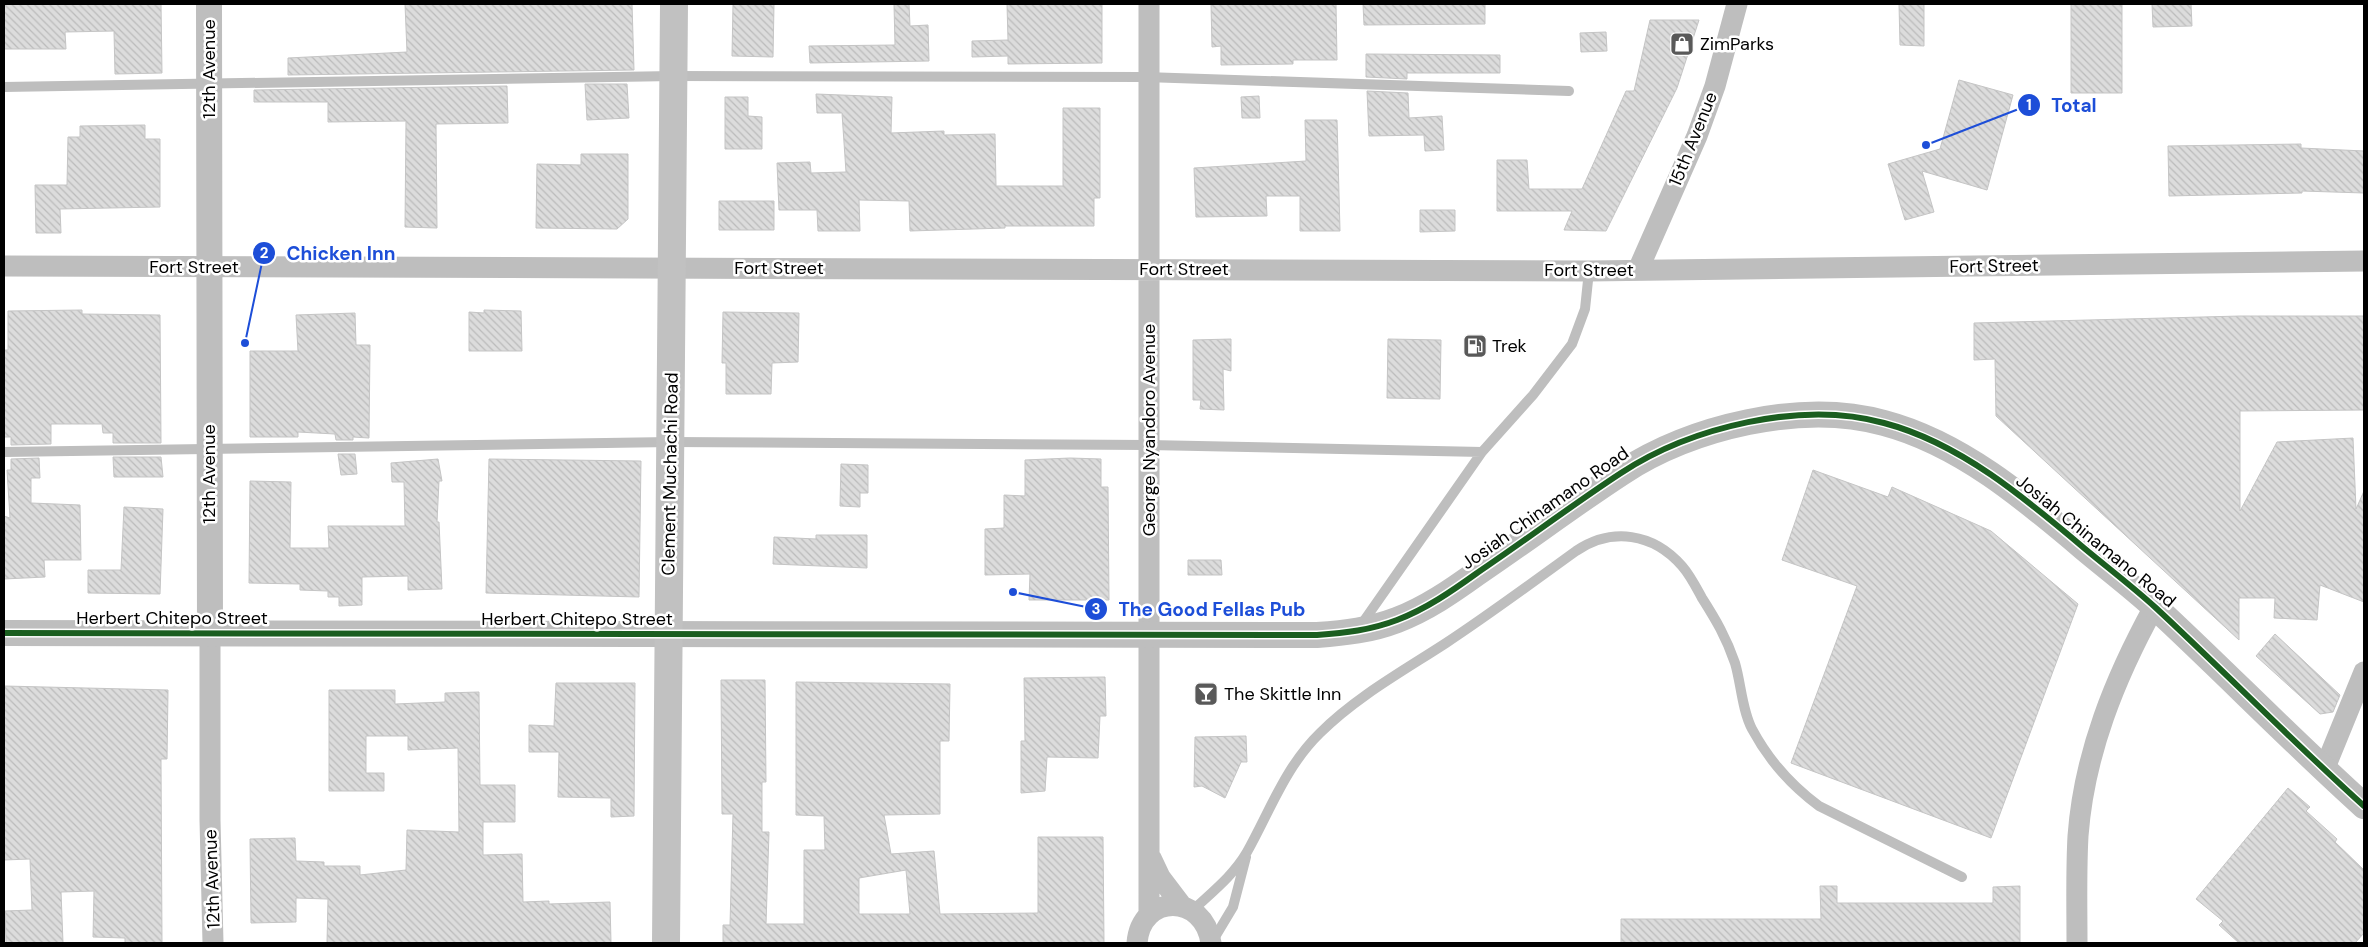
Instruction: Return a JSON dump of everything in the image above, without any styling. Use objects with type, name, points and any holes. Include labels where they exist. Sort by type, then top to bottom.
[{"type":"main road","name":"Clement Muchachi Road","points":[[666,943],[674,4]]},
{"type":"street","name":"12th Avenue","points":[[209,4],[210,811],[213,943]]},
{"type":"street","name":"George Nyandoro Avenue","points":[[1149,4],[1149,915]]},
{"type":"street","name":"15th Avenue","points":[[1638,270],[1697,136],[1715,86],[1737,4]]},
{"type":"street","name":"Fort Street","points":[[4,266],[1590,271],[2364,261]]},
{"type":"street","name":"Josiah Chinamano Road","points":[[1149,635],[1317,636],[1356,632],[1397,620],[1435,602],[1644,458],[1685,440],[1772,418],[1825,416],[1883,422],[1917,434],[1945,447],[1998,481],[2046,516],[2154,607],[2364,806]]},
{"type":"street","points":[[2077,943],[2078,836],[2083,797],[2095,745],[2112,692],[2154,607]]},
{"type":"street","name":"Herbert Chitepo Street","points":[[4,633],[1149,635]]},
{"type":"street","points":[[2324,770],[2364,672]]},
{"type":"street","name":"George Nyandoro Avenue","points":[[1150,855],[1160,877],[1188,908],[1203,919],[1209,931],[1211,943]]},
{"type":"street","points":[[1137,943],[1138,932],[1149,915],[1159,908],[1170,905],[1188,908]]},
{"type":"lane","points":[[4,87],[674,76],[1149,77],[1569,91]]},
{"type":"lane","points":[[1356,632],[1482,452],[1533,395],[1572,344],[1585,309],[1590,271]]},
{"type":"lane","points":[[4,452],[670,442],[1149,445],[1482,452]]},
{"type":"lane","points":[[1188,908],[1226,880],[1246,854],[1282,783],[1298,759],[1320,733],[1353,706],[1448,642],[1591,541],[1621,535],[1634,537],[1660,547],[1682,567],[1719,623],[1726,638],[1735,664],[1751,728],[1769,756],[1802,794],[1819,806],[1962,877]]},
{"type":"lane","points":[[1211,943],[1234,907],[1246,854]]},
{"type":"building","points":[[4,4],[161,4],[162,73],[115,74],[114,31],[65,32],[66,49],[4,49]]},
{"type":"building","points":[[405,4],[632,4],[634,70],[288,75],[288,58],[407,52]]},
{"type":"building","points":[[733,4],[774,4],[773,57],[732,56]]},
{"type":"building","points":[[894,4],[909,4],[910,26],[928,25],[929,61],[810,63],[809,46],[895,45]]},
{"type":"building","points":[[1007,4],[1102,4],[1102,63],[1008,64],[1008,56],[972,57],[972,41],[1008,40]]},
{"type":"building","points":[[1211,4],[1336,4],[1337,60],[1293,60],[1293,64],[1221,65],[1221,46],[1212,47]]},
{"type":"building","points":[[1363,4],[1485,4],[1485,24],[1364,25]]},
{"type":"building","points":[[1899,4],[1924,4],[1924,46],[1900,45]]},
{"type":"building","points":[[2071,4],[2122,4],[2122,93],[2071,93]]},
{"type":"building","points":[[2152,4],[2191,4],[2192,26],[2153,27]]},
{"type":"building","points":[[1650,20],[1699,20],[1677,88],[1606,231],[1564,230],[1572,211],[1497,211],[1497,160],[1527,160],[1529,189],[1582,189],[1626,91],[1634,91]]},
{"type":"building","points":[[1606,32],[1607,51],[1581,52],[1580,33]]},
{"type":"building","points":[[1366,54],[1500,55],[1500,73],[1407,73],[1407,79],[1366,77]]},
{"type":"building","points":[[1959,80],[2013,95],[1987,190],[1922,171],[1934,212],[1905,220],[1888,164],[1940,149]]},
{"type":"building","points":[[585,84],[627,84],[629,118],[587,120]]},
{"type":"building","points":[[507,86],[508,123],[436,124],[437,228],[405,227],[406,121],[328,122],[328,102],[254,102],[254,90]]},
{"type":"building","points":[[1367,91],[1408,93],[1409,118],[1442,116],[1444,150],[1425,151],[1424,135],[1369,136]]},
{"type":"building","points":[[816,94],[892,97],[891,133],[944,131],[944,135],[995,134],[996,186],[1063,186],[1063,108],[1100,108],[1100,198],[1094,198],[1094,226],[1005,226],[1005,228],[910,231],[909,201],[859,200],[860,231],[818,231],[817,210],[779,210],[777,163],[810,162],[811,173],[846,172],[842,113],[817,113]]},
{"type":"building","points":[[1259,96],[1260,118],[1242,118],[1241,97]]},
{"type":"building","points":[[725,97],[748,97],[748,116],[762,117],[762,149],[725,149]]},
{"type":"building","points":[[1305,120],[1337,120],[1340,231],[1300,231],[1300,196],[1266,196],[1267,216],[1196,217],[1194,168],[1306,161]]},
{"type":"building","points":[[145,125],[145,139],[160,139],[160,207],[60,209],[61,233],[36,233],[35,185],[67,185],[68,137],[80,137],[80,126]]},
{"type":"building","points":[[2301,144],[2301,148],[2364,151],[2364,193],[2302,191],[2302,193],[2169,196],[2168,146]]},
{"type":"building","points":[[581,154],[628,154],[628,219],[617,229],[536,228],[537,164],[581,165]]},
{"type":"building","points":[[719,201],[774,201],[774,230],[719,230]]},
{"type":"building","points":[[1420,210],[1455,210],[1455,231],[1420,232]]},
{"type":"building","points":[[82,310],[82,314],[160,315],[161,443],[113,443],[113,433],[103,433],[102,424],[51,424],[51,444],[11,445],[11,437],[4,437],[4,350],[8,350],[8,311]]},
{"type":"building","points":[[484,310],[521,311],[522,351],[469,351],[469,312],[484,313]]},
{"type":"building","points":[[723,312],[799,313],[798,362],[772,363],[771,394],[726,394],[726,363],[722,363]]},
{"type":"building","points":[[355,313],[356,345],[370,345],[369,438],[353,437],[353,440],[336,440],[335,434],[298,432],[298,437],[250,437],[250,351],[298,351],[296,315]]},
{"type":"building","points":[[2240,316],[2364,316],[2364,410],[2240,411],[2240,511],[2277,442],[2353,438],[2356,509],[2364,491],[2364,602],[2320,585],[2317,620],[2274,618],[2275,598],[2239,598],[2239,640],[1996,416],[1995,359],[1974,360],[1974,323]]},
{"type":"building","points":[[1231,339],[1231,371],[1223,369],[1224,410],[1200,409],[1201,400],[1193,400],[1193,340]]},
{"type":"building","points":[[1388,339],[1441,340],[1440,399],[1387,398]]},
{"type":"building","points":[[338,454],[355,454],[357,474],[341,475]]},
{"type":"building","points":[[113,457],[161,457],[163,477],[114,477]]},
{"type":"building","points":[[39,458],[40,478],[31,478],[31,503],[80,505],[81,560],[44,560],[45,577],[4,579],[4,516],[10,518],[7,470],[11,470],[11,459]]},
{"type":"building","points":[[438,459],[442,481],[439,481],[437,522],[439,522],[442,589],[408,590],[408,576],[362,577],[362,605],[339,606],[339,597],[328,597],[328,591],[300,590],[300,584],[249,583],[250,481],[291,482],[290,548],[329,548],[328,526],[405,526],[404,482],[392,482],[391,463]]},
{"type":"building","points":[[489,459],[641,461],[639,597],[486,593]]},
{"type":"building","points":[[1101,459],[1101,487],[1108,487],[1109,600],[1029,600],[1030,574],[985,575],[985,529],[1004,528],[1004,495],[1025,496],[1025,460]]},
{"type":"building","points":[[841,464],[868,465],[868,493],[860,493],[860,507],[840,506]]},
{"type":"building","points":[[1813,470],[1888,497],[1892,487],[1991,531],[2078,604],[1991,838],[1791,763],[1857,586],[1782,560]]},
{"type":"building","points":[[124,507],[163,509],[160,594],[88,593],[88,570],[121,570]]},
{"type":"building","points":[[816,535],[867,535],[867,568],[773,564],[774,537],[816,539]]},
{"type":"building","points":[[1188,560],[1221,560],[1222,575],[1188,575]]},
{"type":"building","points":[[2275,634],[2340,695],[2333,712],[2320,714],[2256,656]]},
{"type":"building","points":[[1105,677],[1106,716],[1100,716],[1098,758],[1047,757],[1045,791],[1021,793],[1021,741],[1025,741],[1024,678]]},
{"type":"building","points":[[721,680],[765,680],[766,782],[762,782],[762,832],[769,832],[766,924],[804,924],[804,850],[825,850],[824,816],[796,815],[796,682],[950,684],[949,741],[940,741],[940,814],[884,815],[891,854],[934,851],[940,914],[1038,913],[1038,837],[1103,837],[1104,943],[723,943],[723,925],[730,925],[733,814],[722,814]],"holes":[[[906,870],[910,914],[859,914],[859,878]]]},
{"type":"building","points":[[556,683],[635,683],[634,816],[611,817],[611,798],[558,797],[559,752],[529,752],[529,725],[554,726]]},
{"type":"building","points":[[4,686],[168,690],[167,759],[161,759],[162,943],[125,943],[125,938],[93,937],[94,891],[61,892],[63,943],[6,943],[5,911],[32,910],[30,859],[4,860]]},
{"type":"building","points":[[329,690],[395,690],[395,704],[445,702],[445,693],[479,692],[480,785],[515,785],[515,822],[483,822],[483,855],[522,854],[523,902],[549,901],[549,904],[610,902],[611,943],[327,943],[328,899],[296,898],[296,922],[251,923],[250,839],[295,838],[296,861],[324,862],[324,866],[360,866],[360,875],[406,870],[407,830],[459,832],[458,748],[408,750],[408,736],[366,736],[366,773],[384,773],[384,791],[329,791]]},
{"type":"building","points":[[1246,736],[1247,762],[1241,762],[1225,798],[1202,786],[1194,787],[1195,737]]},
{"type":"building","points":[[2288,788],[2310,807],[2306,811],[2337,839],[2335,842],[2364,870],[2364,933],[2355,943],[2239,943],[2219,925],[2223,921],[2196,899]]},
{"type":"building","points":[[1820,886],[1837,886],[1837,903],[1993,903],[1993,887],[2020,886],[2020,942],[1621,943],[1621,919],[1821,919]]},
{"type":"cycle path","points":[[4,633],[1317,635],[1338,633],[1368,629],[1408,616],[1428,605],[1621,473],[1649,457],[1680,443],[1713,431],[1748,422],[1818,415],[1852,417],[1884,423],[1912,432],[1939,444],[1990,474],[2039,510],[2156,608],[2364,806]]},
{"type":"place","name":"ZimParks","points":[[1682,44]]},
{"type":"place","name":"Total","points":[[1926,145]]},
{"type":"place","name":"Chicken Inn","points":[[245,343]]},
{"type":"place","name":"Trek","points":[[1475,346]]},
{"type":"place","name":"The Good Fellas Pub","points":[[1013,592]]},
{"type":"place","name":"The Skittle Inn","points":[[1206,694]]}]
